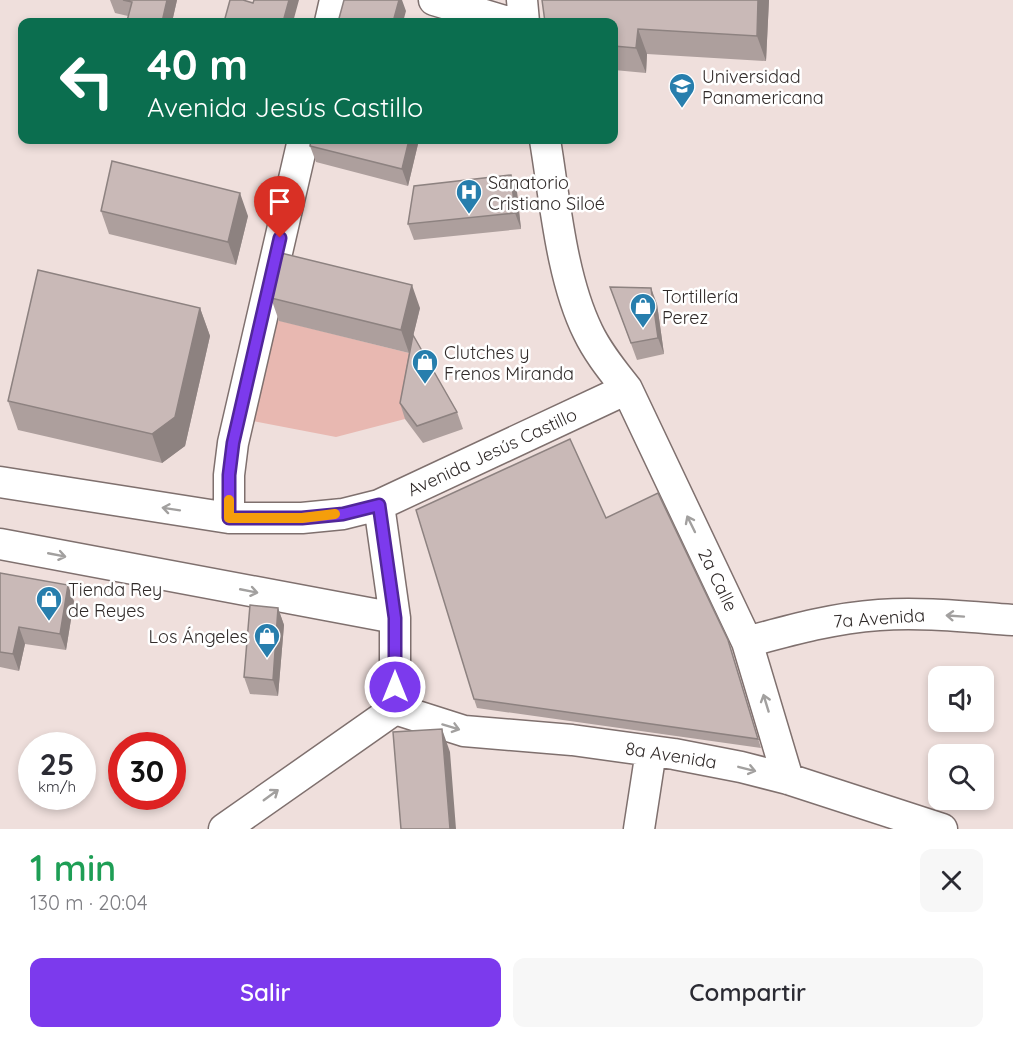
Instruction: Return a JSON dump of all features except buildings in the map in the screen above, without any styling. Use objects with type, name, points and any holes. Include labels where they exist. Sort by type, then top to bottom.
[{"type":"street","points":[[331,18],[335,0]]},
{"type":"street","points":[[435,0],[495,18]]},
{"type":"street","points":[[522,0],[524,18]]},
{"type":"street","points":[[229,518],[229,475],[233,443],[302,144]]},
{"type":"street","name":"2a Calle","points":[[546,144],[571,287],[588,332],[607,363],[627,389],[747,642],[788,780]]},
{"type":"street","name":"Avenida Jesús Castillo","points":[[0,482],[229,518],[302,518],[343,514],[379,505],[627,389]]},
{"type":"street","points":[[224,829],[395,709],[395,618],[379,505]]},
{"type":"street","points":[[0,544],[395,618]]},
{"type":"street","name":"7a Avenida","points":[[747,642],[834,620],[879,615],[927,614],[1013,620]]},
{"type":"street","name":"8a Avenida","points":[[395,709],[464,731],[572,740],[741,767],[942,829]]},
{"type":"street","points":[[639,829],[651,751]]},
{"type":"shaded area","points":[[277,320],[409,353],[419,351],[405,419],[336,437],[253,421]]},
{"type":"slow traffic","points":[[229,500],[229,518],[302,518],[335,514]]},
{"type":"place","name":"Universidad Panamericana","points":[[682,109]]},
{"type":"place","name":"Sanatorio Cristiano Siloé","points":[[469,215]]},
{"type":"place","name":"Tortillería Perez","points":[[643,329]]},
{"type":"place","name":"Clutches y Frenos Miranda","points":[[425,385]]},
{"type":"place","name":"Tienda Rey de Reyes","points":[[49,622]]},
{"type":"place","name":"Los Ángeles","points":[[267,659]]},
{"type":"route","points":[[280,238],[233,443],[229,475],[229,518],[302,518],[343,514],[379,505],[395,618],[395,687]]}]
